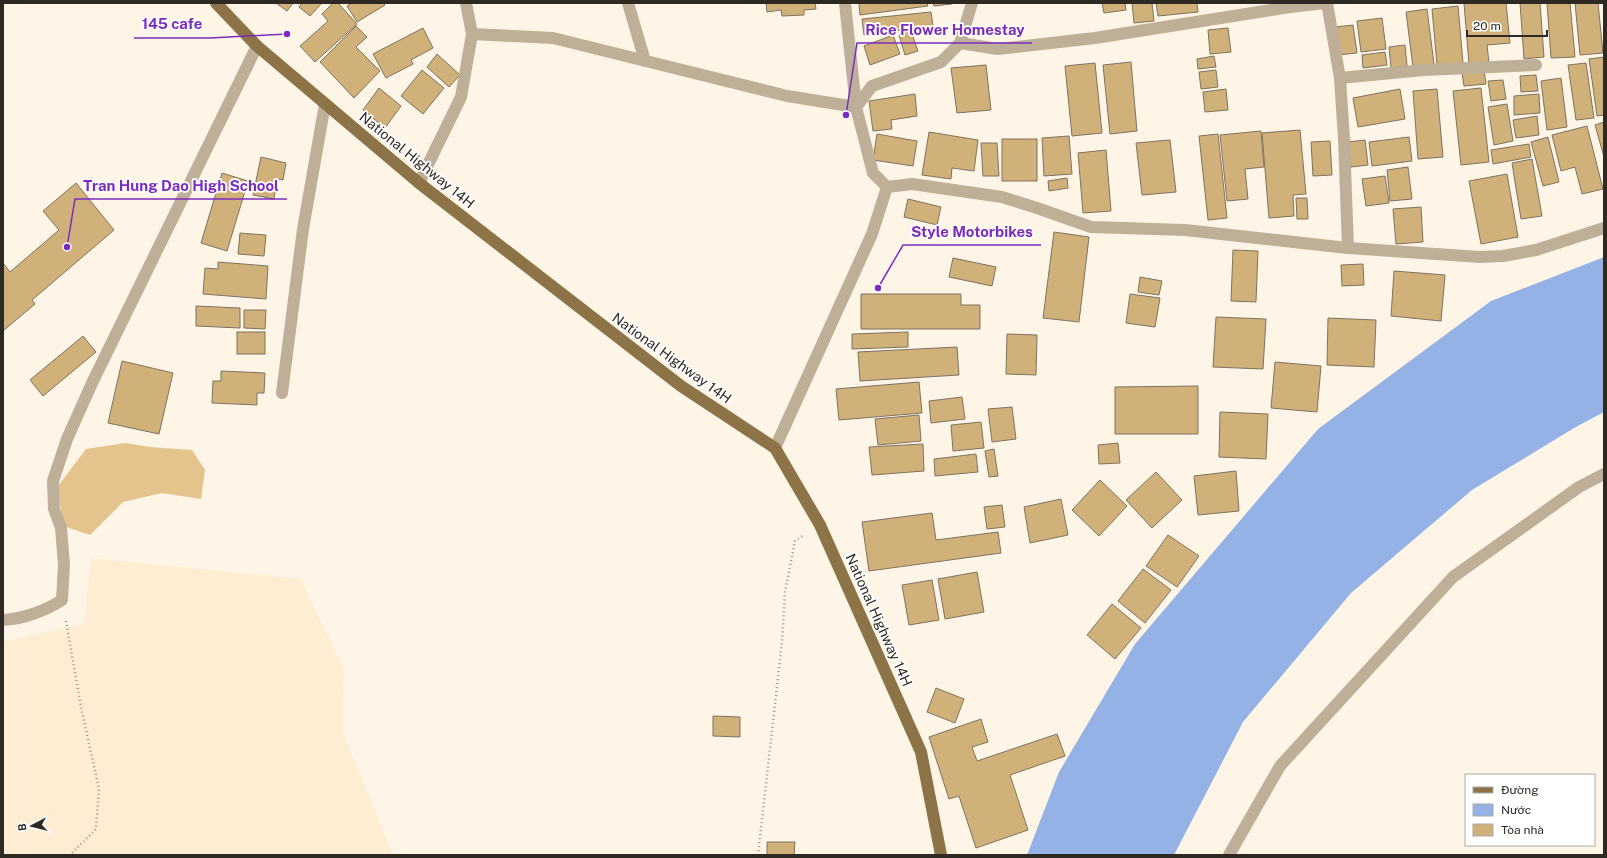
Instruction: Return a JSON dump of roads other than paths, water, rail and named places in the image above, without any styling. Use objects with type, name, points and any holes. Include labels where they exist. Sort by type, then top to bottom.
[{"type":"main road","name":"National Highway 14H","points":[[216,3],[257,46],[419,183],[681,386],[775,448],[820,526],[921,752],[941,855]]},
{"type":"street","points":[[419,183],[461,97],[472,34],[466,3]]},
{"type":"street","points":[[628,3],[645,61]]},
{"type":"street","points":[[845,3],[856,107],[873,174],[887,187],[912,184],[1002,197],[1091,227],[1185,230],[1348,248],[1480,257],[1503,256],[1536,250],[1604,228]]},
{"type":"street","points":[[856,107],[872,86],[941,62],[960,43],[972,3]]},
{"type":"street","points":[[960,43],[998,49],[1095,38],[1290,6],[1326,3],[1340,78],[1348,248]]},
{"type":"street","points":[[472,34],[553,38],[787,96],[856,107]]},
{"type":"street","points":[[3,620],[12,620],[49,608],[62,600],[64,566],[61,528],[54,509],[53,481],[67,439],[93,381],[257,46]]},
{"type":"street","points":[[1340,78],[1424,70],[1536,65]]},
{"type":"street","points":[[282,393],[303,229],[326,104]]},
{"type":"street","points":[[775,448],[872,234],[887,187]]},
{"type":"street","points":[[1229,855],[1280,766],[1454,577],[1579,487],[1604,474]]},
{"type":"water","points":[[1604,257],[1604,412],[1574,428],[1472,490],[1351,593],[1243,722],[1174,855],[1027,855],[1059,772],[1135,644],[1318,429],[1491,301]]},
{"type":"place","name":"145 cafe","points":[[287,34]]},
{"type":"place","name":"Rice Flower Homestay","points":[[846,115]]},
{"type":"place","name":"Tran Hung Dao High School","points":[[67,247]]},
{"type":"place","name":"Style Motorbikes","points":[[878,288]]}]
